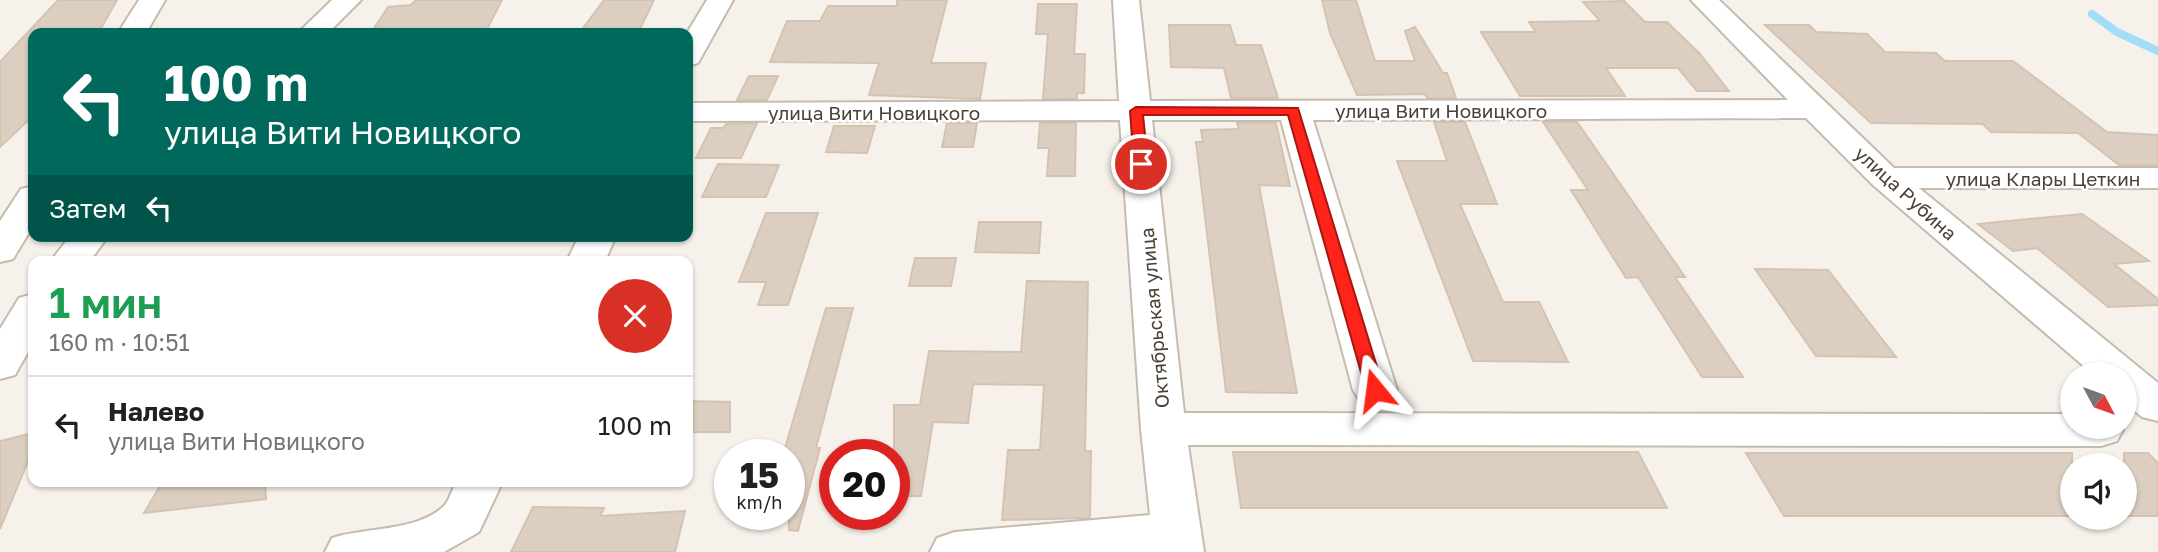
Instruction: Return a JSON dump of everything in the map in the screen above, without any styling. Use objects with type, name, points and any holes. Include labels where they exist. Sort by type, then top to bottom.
[{"type":"street","points":[[135,28],[152,0]]},
{"type":"street","points":[[317,28],[348,0]]},
{"type":"street","points":[[693,48],[720,0]]},
{"type":"street","name":"Октябрьская улица","points":[[1126,0],[1163,429],[1178,542]]},
{"type":"street","name":"улица Рубина","points":[[1704,0],[1885,178],[2105,362]]},
{"type":"street","name":"улица Вити Новицкого","points":[[693,112],[1815,109]]},
{"type":"street","points":[[1294,111],[1375,390]]},
{"type":"street","name":"улица Клары Цеткин","points":[[1885,178],[2158,178]]},
{"type":"street","points":[[0,251],[28,204]]},
{"type":"street","points":[[74,256],[85,242]]},
{"type":"street","points":[[0,365],[28,316]]},
{"type":"street","points":[[2137,389],[2158,406]]},
{"type":"street","points":[[1163,429],[2060,430]]},
{"type":"street","points":[[385,550],[423,540],[462,517]]},
{"type":"street","points":[[955,552],[1178,542]]},
{"type":"building","points":[[58,0],[117,0],[101,28],[32,28]]},
{"type":"building","points":[[416,0],[502,0],[488,28],[374,28],[388,7],[411,5]]},
{"type":"building","points":[[604,0],[654,0],[640,28],[583,28]]},
{"type":"building","points":[[897,0],[947,0],[931,63],[986,63],[980,99],[869,95],[879,63],[770,62],[787,21],[820,21],[828,6],[897,6]]},
{"type":"building","points":[[1322,0],[1356,0],[1375,61],[1415,61],[1405,31],[1415,27],[1443,73],[1447,73],[1456,98],[1427,98],[1425,94],[1357,95],[1330,33]]},
{"type":"building","points":[[1624,1],[1645,22],[1667,22],[1699,53],[1729,91],[1697,91],[1678,68],[1606,68],[1625,96],[1520,96],[1481,32],[1536,32],[1529,22],[1600,21],[1583,2]]},
{"type":"building","points":[[1038,4],[1077,4],[1074,54],[1085,54],[1084,93],[1077,93],[1077,99],[1043,99],[1048,34],[1036,34]]},
{"type":"building","points":[[1169,25],[1230,25],[1236,45],[1261,45],[1278,98],[1231,98],[1224,68],[1171,67]]},
{"type":"building","points":[[1765,25],[1809,25],[1816,32],[1867,34],[1885,52],[1936,53],[1945,61],[2013,61],[2107,132],[2158,135],[2158,165],[2119,165],[2078,133],[1991,132],[1983,124],[1871,123]]},
{"type":"building","points":[[28,32],[28,121],[0,147],[0,62]]},
{"type":"building","points":[[749,76],[778,76],[767,100],[737,100]]},
{"type":"building","points":[[1434,122],[1465,122],[1497,204],[1460,204],[1503,302],[1539,302],[1568,362],[1473,361],[1397,161],[1447,161]]},
{"type":"building","points":[[1543,122],[1577,122],[1685,277],[1675,277],[1743,377],[1702,377],[1638,277],[1626,278],[1571,190],[1588,190]]},
{"type":"building","points":[[757,123],[741,158],[696,158],[711,128],[723,128],[726,124]]},
{"type":"building","points":[[947,123],[977,123],[973,147],[942,147]]},
{"type":"building","points":[[1040,123],[1076,123],[1075,176],[1047,176],[1049,148],[1038,148]]},
{"type":"building","points":[[1237,123],[1276,123],[1290,186],[1259,185],[1297,393],[1226,392],[1196,142],[1203,142],[1201,130],[1239,129]]},
{"type":"building","points":[[834,126],[875,126],[867,153],[826,152]]},
{"type":"building","points":[[718,164],[779,165],[766,197],[702,197]]},
{"type":"building","points":[[766,213],[818,213],[788,305],[758,305],[766,282],[739,282]]},
{"type":"building","points":[[2082,214],[2149,261],[2114,264],[2158,299],[2158,305],[2108,307],[2037,248],[2013,251],[1978,224]]},
{"type":"building","points":[[979,222],[1041,222],[1039,253],[975,252]]},
{"type":"building","points":[[915,258],[956,258],[951,286],[909,286]]},
{"type":"building","points":[[1755,269],[1828,270],[1896,357],[1816,356]]},
{"type":"building","points":[[1027,281],[1088,282],[1085,451],[1091,451],[1090,518],[1002,520],[1008,450],[1040,450],[1044,385],[973,384],[968,423],[933,422],[921,496],[910,496],[910,439],[894,439],[894,405],[920,405],[929,351],[1021,352]]},
{"type":"building","points":[[826,308],[853,308],[816,448],[819,448],[819,452],[805,505],[805,439],[788,439]]},
{"type":"building","points":[[693,401],[730,402],[730,432],[693,432]]},
{"type":"building","points":[[28,434],[28,461],[0,529],[0,441]]},
{"type":"building","points":[[1233,452],[1638,452],[1667,508],[1241,508]]},
{"type":"building","points":[[1746,453],[2060,453],[2060,516],[1784,516]]},
{"type":"building","points":[[2137,453],[2148,453],[2158,463],[2158,516],[2137,516]]},
{"type":"building","points":[[159,487],[265,487],[266,499],[144,513]]},
{"type":"building","points":[[533,507],[604,508],[600,516],[685,511],[675,552],[511,552]]},
{"type":"waterway","points":[[2092,14],[2117,32],[2158,51]]},
{"type":"route","points":[[1141,164],[1136,111],[1294,111],[1375,390]]}]
